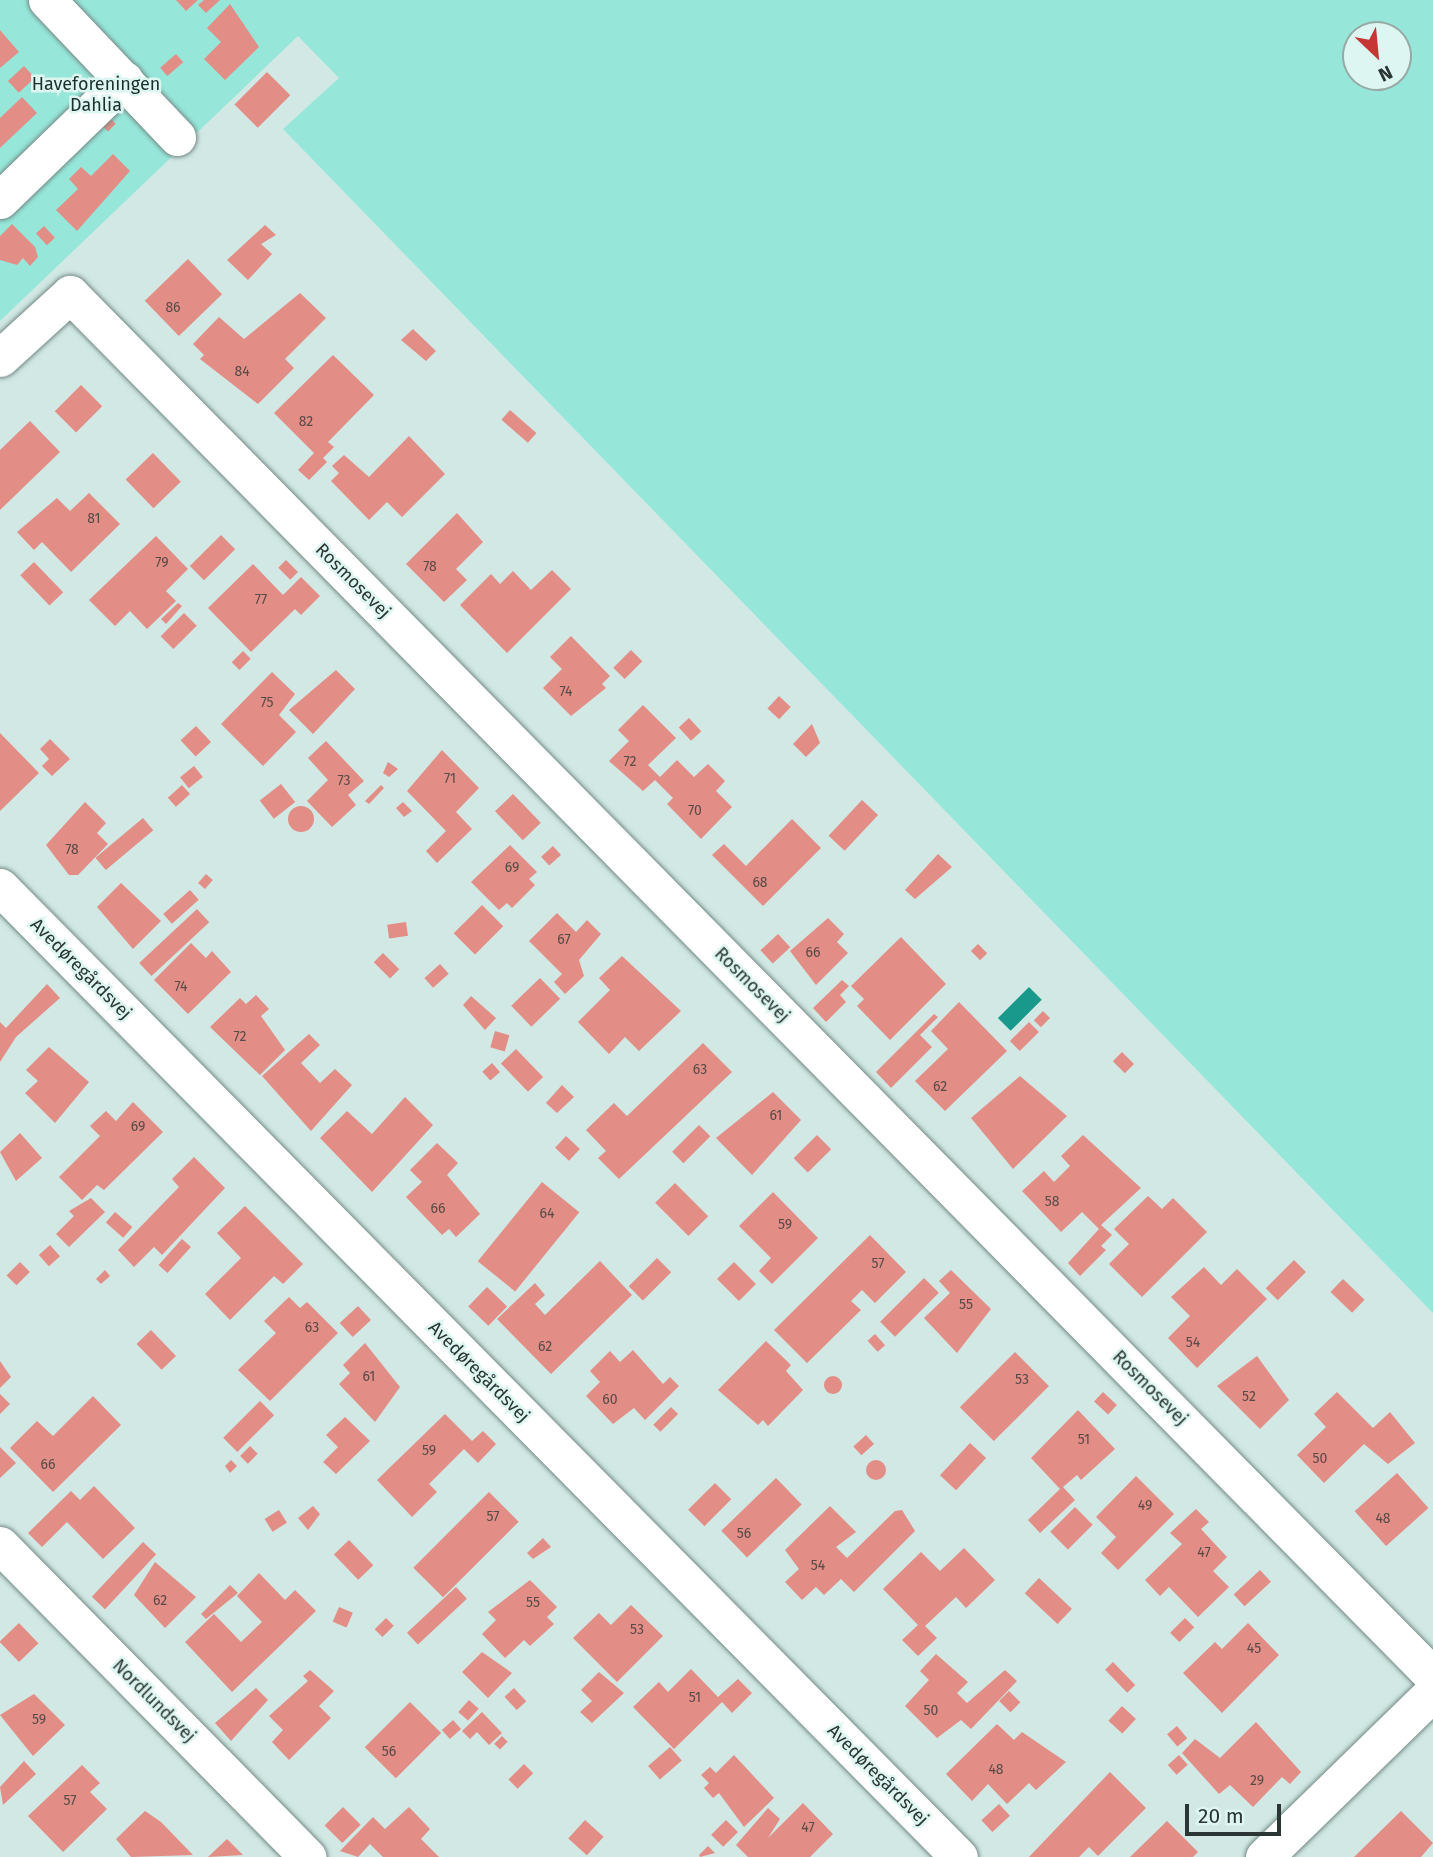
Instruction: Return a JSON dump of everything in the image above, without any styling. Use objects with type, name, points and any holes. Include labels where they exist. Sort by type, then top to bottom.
[{"type":"street","points":[[47,0],[177,137]]},
{"type":"street","points":[[0,200],[124,79]]},
{"type":"street","name":"Rosmosevej","points":[[0,358],[70,294],[1433,1676]]},
{"type":"street","name":"Avedøregårdsvej","points":[[0,887],[959,1857]]},
{"type":"street","name":"Nordlundsvej","points":[[0,1545],[308,1857]]},
{"type":"street","points":[[1264,1857],[1433,1692]]},
{"type":"green space","name":"Haveforeningen Dahlia","points":[[0,0],[1433,0],[1433,1313],[283,129],[339,78],[298,36],[0,321]]},
{"type":"shaded area","points":[[1029,987],[1042,1000],[1011,1031],[998,1018]]},
{"type":"building","points":[[176,0],[198,0],[186,11]]},
{"type":"building","points":[[204,0],[220,0],[206,13],[198,5]]},
{"type":"building","points":[[230,4],[259,47],[225,80],[204,59],[221,42],[207,28]]},
{"type":"building","points":[[0,30],[19,52],[0,68]]},
{"type":"building","points":[[176,54],[183,62],[167,76],[160,68]]},
{"type":"building","points":[[24,66],[35,78],[19,93],[8,81]]},
{"type":"building","points":[[267,72],[290,95],[258,128],[234,105]]},
{"type":"building","points":[[22,97],[37,113],[0,148],[0,118]]},
{"type":"building","points":[[108,116],[116,124],[108,132],[100,124]]},
{"type":"building","points":[[113,154],[130,171],[77,231],[56,210],[78,189],[69,179],[81,167],[91,176]]},
{"type":"building","points":[[12,224],[35,247],[38,257],[30,266],[23,258],[17,265],[0,260],[0,236]]},
{"type":"building","points":[[265,225],[276,235],[261,244],[272,254],[248,280],[227,260]]},
{"type":"building","points":[[44,226],[55,238],[47,245],[36,234]]},
{"type":"building","points":[[188,259],[222,294],[179,336],[145,301]]},
{"type":"building","points":[[300,293],[326,318],[285,359],[294,368],[258,404],[200,359],[204,355],[193,344],[219,317],[244,339]]},
{"type":"building","points":[[413,329],[436,351],[426,361],[401,340]]},
{"type":"building","points":[[333,355],[374,395],[328,442],[334,447],[323,458],[327,462],[309,480],[298,470],[314,453],[274,413]]},
{"type":"building","points":[[81,385],[102,406],[76,432],[55,411]]},
{"type":"building","points":[[510,410],[536,433],[528,443],[501,420]]},
{"type":"building","points":[[30,421],[60,452],[0,510],[0,450]]},
{"type":"building","points":[[409,436],[445,474],[402,517],[387,502],[369,520],[331,481],[339,473],[332,466],[344,455],[369,477]]},
{"type":"building","points":[[153,453],[181,482],[153,508],[126,479]]},
{"type":"building","points":[[89,493],[120,524],[71,572],[42,542],[34,550],[17,532],[57,498],[70,511]]},
{"type":"building","points":[[457,513],[483,542],[456,569],[467,580],[444,602],[406,564]]},
{"type":"building","points":[[221,535],[235,549],[204,580],[190,566]]},
{"type":"building","points":[[156,536],[188,569],[166,591],[176,601],[147,629],[130,611],[115,626],[89,600]]},
{"type":"building","points":[[286,560],[298,572],[290,580],[278,568]]},
{"type":"building","points":[[34,562],[63,592],[50,605],[20,575]]},
{"type":"building","points":[[253,564],[283,595],[301,577],[320,596],[301,615],[295,609],[251,652],[208,608]]},
{"type":"building","points":[[552,570],[571,589],[507,653],[460,605],[491,574],[500,584],[513,571],[531,590]]},
{"type":"building","points":[[178,603],[182,606],[166,624],[161,619]]},
{"type":"building","points":[[184,613],[197,626],[173,649],[161,636]]},
{"type":"building","points":[[571,636],[610,676],[602,684],[606,688],[571,716],[543,688],[562,669],[550,657]]},
{"type":"building","points":[[631,650],[642,661],[625,679],[613,668]]},
{"type":"building","points":[[243,651],[251,659],[239,670],[232,662]]},
{"type":"building","points":[[336,670],[355,689],[313,734],[289,710]]},
{"type":"building","points":[[272,672],[295,694],[279,715],[296,732],[263,766],[221,724]]},
{"type":"building","points":[[779,696],[791,707],[779,719],[767,708]]},
{"type":"building","points":[[643,705],[676,738],[648,765],[660,777],[677,760],[694,777],[708,764],[725,781],[716,791],[732,807],[701,839],[667,804],[673,798],[655,780],[643,791],[609,761],[629,741],[618,730]]},
{"type":"building","points":[[689,718],[701,731],[691,741],[679,728]]},
{"type":"building","points":[[812,724],[820,743],[806,757],[793,744]]},
{"type":"building","points":[[196,726],[211,742],[196,756],[181,740]]},
{"type":"building","points":[[0,733],[39,773],[0,811]]},
{"type":"building","points":[[50,739],[70,759],[52,776],[42,766],[49,759],[40,749]]},
{"type":"building","points":[[326,741],[364,781],[348,795],[356,805],[332,827],[307,801],[328,780],[308,758]]},
{"type":"building","points":[[442,750],[479,788],[456,812],[472,829],[437,863],[426,851],[446,831],[407,791]]},
{"type":"building","points":[[388,762],[398,769],[389,777],[383,773]]},
{"type":"building","points":[[194,766],[203,777],[189,788],[180,777]]},
{"type":"building","points":[[281,784],[295,802],[274,819],[260,801]]},
{"type":"building","points":[[182,785],[190,794],[176,807],[168,798]]},
{"type":"building","points":[[381,785],[384,788],[369,804],[365,801]]},
{"type":"building","points":[[513,794],[541,823],[523,840],[495,811]]},
{"type":"building","points":[[862,800],[878,815],[845,851],[829,836]]},
{"type":"building","points":[[85,802],[106,823],[97,833],[108,844],[78,875],[69,875],[46,845]]},
{"type":"building","points":[[403,802],[412,811],[404,817],[396,808]]},
{"type":"building","points":[[301,806],[310,810],[314,819],[310,828],[301,832],[292,828],[288,819],[292,810]]},
{"type":"building","points":[[143,818],[153,830],[106,870],[96,858]]},
{"type":"building","points":[[792,819],[821,848],[763,906],[712,855],[724,844],[746,866]]},
{"type":"building","points":[[510,845],[537,872],[529,879],[535,885],[512,908],[507,903],[499,910],[471,882]]},
{"type":"building","points":[[553,846],[561,855],[549,866],[541,857]]},
{"type":"building","points":[[938,854],[952,867],[915,899],[905,890]]},
{"type":"building","points":[[206,874],[213,880],[205,889],[198,883]]},
{"type":"building","points":[[121,883],[161,921],[133,949],[97,907]]},
{"type":"building","points":[[190,890],[199,900],[172,924],[163,914]]},
{"type":"building","points":[[482,905],[503,926],[475,954],[454,933]]},
{"type":"building","points":[[197,909],[209,922],[151,976],[139,963]]},
{"type":"building","points":[[557,913],[576,932],[587,920],[601,934],[579,960],[584,976],[565,994],[554,982],[562,974],[529,941]]},
{"type":"building","points":[[828,918],[844,934],[837,942],[848,953],[816,985],[790,951]]},
{"type":"building","points":[[406,922],[408,936],[389,939],[387,925]]},
{"type":"building","points":[[778,934],[790,947],[773,964],[760,950]]},
{"type":"building","points":[[901,937],[946,984],[890,1040],[857,1006],[864,999],[851,986]]},
{"type":"building","points":[[191,943],[206,958],[212,951],[231,972],[188,1014],[154,980]]},
{"type":"building","points":[[978,944],[987,953],[980,960],[971,951]]},
{"type":"building","points":[[383,953],[399,969],[390,978],[374,962]]},
{"type":"building","points":[[622,956],[681,1011],[639,1051],[625,1037],[609,1054],[578,1022],[610,990],[599,978]]},
{"type":"building","points":[[440,964],[449,974],[433,988],[424,978]]},
{"type":"building","points":[[540,978],[560,999],[531,1027],[511,1006]]},
{"type":"building","points":[[842,980],[849,986],[840,995],[846,1002],[826,1022],[813,1008]]},
{"type":"building","points":[[47,984],[60,998],[16,1037],[0,1062],[0,1022],[6,1028]]},
{"type":"building","points":[[256,995],[269,1009],[261,1016],[285,1050],[260,1075],[210,1027],[240,998],[246,1004]]},
{"type":"building","points":[[471,996],[496,1018],[485,1030],[463,1005]]},
{"type":"building","points":[[959,1002],[1007,1051],[945,1111],[915,1081],[948,1049],[931,1031]]},
{"type":"building","points":[[1043,1011],[1050,1018],[1041,1027],[1034,1020]]},
{"type":"building","points":[[934,1014],[938,1017],[920,1035],[932,1047],[891,1088],[876,1072]]},
{"type":"building","points":[[1029,1022],[1039,1032],[1020,1051],[1010,1041]]},
{"type":"building","points":[[495,1031],[509,1035],[505,1051],[490,1047]]},
{"type":"building","points":[[309,1034],[320,1045],[301,1063],[320,1083],[335,1069],[352,1085],[311,1131],[262,1076]]},
{"type":"building","points":[[703,1043],[732,1072],[619,1179],[598,1158],[606,1151],[586,1130],[614,1103],[627,1116]]},
{"type":"building","points":[[49,1047],[89,1082],[55,1123],[25,1093],[38,1081],[26,1070]]},
{"type":"building","points":[[516,1049],[543,1077],[528,1092],[501,1064]]},
{"type":"building","points":[[1122,1052],[1134,1064],[1125,1073],[1113,1061]]},
{"type":"building","points":[[492,1063],[500,1072],[490,1081],[482,1072]]},
{"type":"building","points":[[1020,1076],[1067,1116],[1013,1169],[971,1118]]},
{"type":"building","points":[[562,1085],[574,1097],[557,1113],[546,1103]]},
{"type":"building","points":[[773,1092],[801,1120],[752,1175],[716,1138]]},
{"type":"building","points":[[405,1097],[433,1125],[372,1192],[320,1138],[347,1111],[372,1134]]},
{"type":"building","points":[[133,1102],[163,1132],[104,1190],[97,1185],[82,1200],[59,1177],[100,1136],[90,1126],[106,1111],[116,1121]]},
{"type":"building","points":[[699,1125],[710,1136],[683,1163],[672,1152]]},
{"type":"building","points":[[20,1133],[42,1158],[16,1181],[0,1152]]},
{"type":"building","points":[[817,1135],[831,1149],[808,1172],[794,1158]]},
{"type":"building","points":[[1083,1135],[1141,1188],[1101,1225],[1112,1235],[1101,1246],[1106,1250],[1080,1276],[1068,1263],[1099,1229],[1082,1212],[1061,1232],[1022,1191],[1044,1171],[1054,1182],[1070,1166],[1061,1156]]},
{"type":"building","points":[[566,1136],[580,1149],[569,1161],[555,1148]]},
{"type":"building","points":[[437,1143],[458,1163],[447,1175],[480,1214],[456,1237],[449,1229],[442,1235],[406,1197],[422,1182],[410,1170]]},
{"type":"building","points":[[194,1157],[225,1188],[162,1255],[154,1247],[134,1267],[118,1250],[179,1187],[172,1179]]},
{"type":"building","points":[[542,1182],[579,1212],[515,1291],[478,1261]]},
{"type":"building","points":[[675,1183],[708,1216],[688,1236],[655,1203]]},
{"type":"building","points":[[773,1192],[818,1238],[772,1284],[759,1271],[771,1258],[739,1226]]},
{"type":"building","points":[[1148,1196],[1162,1209],[1173,1198],[1207,1232],[1142,1297],[1109,1264],[1129,1244],[1114,1229]]},
{"type":"building","points":[[91,1198],[105,1212],[69,1247],[56,1234],[74,1216],[69,1211]]},
{"type":"building","points":[[245,1206],[303,1264],[283,1284],[274,1276],[230,1320],[205,1294],[241,1258],[217,1233]]},
{"type":"building","points":[[115,1212],[132,1227],[123,1238],[106,1223]]},
{"type":"building","points":[[870,1235],[906,1272],[875,1303],[862,1290],[851,1301],[861,1310],[807,1363],[774,1330]]},
{"type":"building","points":[[182,1239],[191,1247],[167,1273],[159,1265]]},
{"type":"building","points":[[50,1245],[60,1256],[49,1266],[39,1255]]},
{"type":"building","points":[[657,1258],[671,1272],[643,1300],[629,1286]]},
{"type":"building","points":[[1294,1260],[1306,1272],[1278,1300],[1266,1288]]},
{"type":"building","points":[[600,1261],[632,1295],[551,1374],[497,1319],[535,1283],[545,1295],[535,1304],[545,1315]]},
{"type":"building","points":[[20,1262],[30,1272],[16,1285],[7,1275]]},
{"type":"building","points":[[734,1262],[756,1284],[739,1301],[717,1279]]},
{"type":"building","points":[[1204,1267],[1221,1285],[1237,1269],[1267,1299],[1197,1368],[1168,1338],[1190,1316],[1171,1297]]},
{"type":"building","points":[[105,1270],[110,1276],[101,1284],[96,1279]]},
{"type":"building","points":[[951,1270],[991,1309],[957,1353],[924,1318],[950,1293],[939,1281]]},
{"type":"building","points":[[924,1278],[939,1293],[895,1337],[880,1322]]},
{"type":"building","points":[[1343,1279],[1365,1300],[1352,1313],[1330,1292]]},
{"type":"building","points":[[487,1287],[507,1306],[488,1326],[468,1306]]},
{"type":"building","points":[[289,1297],[300,1308],[307,1302],[338,1333],[270,1401],[238,1370],[276,1333],[264,1321]]},
{"type":"building","points":[[358,1306],[371,1320],[353,1337],[340,1323]]},
{"type":"building","points":[[151,1330],[176,1356],[162,1370],[137,1344]]},
{"type":"building","points":[[875,1334],[885,1345],[878,1352],[868,1341]]},
{"type":"building","points":[[766,1341],[791,1365],[786,1371],[803,1390],[768,1426],[763,1420],[758,1425],[718,1390]]},
{"type":"building","points":[[365,1343],[400,1387],[375,1422],[339,1384],[350,1373],[343,1365]]},
{"type":"building","points":[[633,1350],[663,1384],[670,1377],[679,1386],[645,1420],[634,1408],[613,1424],[586,1396],[600,1382],[590,1371],[610,1351],[620,1362]]},
{"type":"building","points":[[1015,1352],[1049,1386],[994,1441],[960,1407]]},
{"type":"building","points":[[1257,1356],[1289,1400],[1260,1429],[1217,1386]]},
{"type":"building","points":[[0,1361],[11,1377],[0,1388]]},
{"type":"building","points":[[829,1376],[837,1376],[842,1385],[840,1392],[829,1394],[824,1389],[824,1381]]},
{"type":"building","points":[[1103,1392],[1117,1405],[1108,1414],[1094,1402]]},
{"type":"building","points":[[1337,1392],[1373,1428],[1390,1412],[1415,1443],[1388,1464],[1364,1444],[1324,1483],[1297,1455],[1326,1427],[1314,1414]]},
{"type":"building","points":[[0,1394],[10,1404],[0,1414]]},
{"type":"building","points":[[93,1396],[121,1425],[53,1492],[10,1448],[37,1421],[53,1436]]},
{"type":"building","points":[[260,1401],[274,1415],[237,1452],[223,1438]]},
{"type":"building","points":[[671,1407],[678,1414],[660,1432],[653,1425]]},
{"type":"building","points":[[1078,1410],[1115,1449],[1081,1480],[1077,1475],[1063,1487],[1075,1500],[1040,1533],[1028,1520],[1060,1489],[1031,1458]]},
{"type":"building","points":[[445,1414],[472,1441],[483,1431],[496,1444],[478,1463],[464,1449],[429,1484],[437,1492],[412,1517],[377,1480]]},
{"type":"building","points":[[345,1417],[370,1441],[336,1474],[323,1462],[338,1447],[326,1435]]},
{"type":"building","points":[[866,1435],[874,1444],[861,1455],[853,1446]]},
{"type":"building","points":[[970,1443],[986,1458],[956,1490],[940,1475]]},
{"type":"building","points":[[250,1446],[258,1454],[248,1464],[240,1456]]},
{"type":"building","points":[[0,1447],[16,1463],[0,1478]]},
{"type":"building","points":[[231,1460],[237,1466],[230,1473],[225,1466]]},
{"type":"building","points":[[876,1460],[883,1463],[886,1470],[883,1477],[876,1480],[869,1477],[866,1470],[869,1463]]},
{"type":"building","points":[[1397,1473],[1428,1508],[1386,1546],[1355,1511]]},
{"type":"building","points":[[1136,1476],[1174,1514],[1118,1570],[1101,1553],[1116,1537],[1096,1517]]},
{"type":"building","points":[[776,1478],[802,1505],[747,1557],[721,1531]]},
{"type":"building","points":[[715,1483],[731,1499],[704,1526],[688,1510]]},
{"type":"building","points":[[94,1486],[135,1528],[103,1559],[67,1522],[42,1547],[28,1533],[71,1491],[80,1500]]},
{"type":"building","points":[[489,1492],[519,1522],[443,1597],[413,1568]]},
{"type":"building","points":[[313,1506],[320,1514],[308,1530],[298,1518]]},
{"type":"building","points":[[830,1506],[856,1532],[836,1547],[847,1558],[895,1511],[902,1510],[915,1531],[854,1592],[841,1579],[824,1595],[816,1587],[802,1600],[785,1582],[799,1569],[785,1550]]},
{"type":"building","points":[[1075,1507],[1093,1525],[1068,1549],[1050,1532]]},
{"type":"building","points":[[1196,1509],[1209,1522],[1201,1529],[1227,1557],[1213,1571],[1229,1587],[1198,1617],[1169,1587],[1160,1596],[1145,1580],[1182,1544],[1170,1533]]},
{"type":"building","points":[[279,1510],[287,1523],[273,1532],[265,1519]]},
{"type":"building","points":[[543,1538],[551,1547],[533,1559],[527,1553]]},
{"type":"building","points":[[349,1540],[373,1565],[358,1580],[334,1555]]},
{"type":"building","points":[[143,1542],[156,1554],[105,1609],[92,1597]]},
{"type":"building","points":[[964,1548],[995,1580],[966,1608],[956,1597],[925,1626],[937,1638],[918,1656],[902,1640],[918,1625],[883,1589],[921,1552],[940,1571]]},
{"type":"building","points":[[155,1562],[196,1597],[165,1628],[134,1595]]},
{"type":"building","points":[[1260,1570],[1271,1582],[1245,1606],[1234,1595]]},
{"type":"building","points":[[259,1573],[285,1600],[295,1590],[316,1611],[232,1692],[185,1642],[214,1614],[241,1642],[262,1622],[237,1596]]},
{"type":"building","points":[[1039,1578],[1072,1609],[1058,1624],[1025,1593]]},
{"type":"building","points":[[530,1580],[557,1607],[547,1617],[554,1624],[530,1646],[524,1640],[505,1658],[482,1634],[496,1620],[488,1612]]},
{"type":"building","points":[[230,1585],[238,1593],[206,1619],[201,1614]]},
{"type":"building","points":[[456,1587],[467,1599],[418,1644],[407,1633]]},
{"type":"building","points":[[631,1605],[663,1636],[617,1682],[573,1638],[599,1613],[611,1625]]},
{"type":"building","points":[[339,1607],[353,1613],[347,1628],[333,1622]]},
{"type":"building","points":[[386,1618],[394,1626],[382,1637],[375,1629]]},
{"type":"building","points":[[1185,1618],[1194,1627],[1179,1642],[1170,1633]]},
{"type":"building","points":[[19,1623],[38,1643],[19,1662],[0,1642]]},
{"type":"building","points":[[1248,1623],[1279,1655],[1222,1713],[1183,1673],[1215,1642],[1222,1649]]},
{"type":"building","points":[[482,1652],[512,1673],[488,1698],[462,1672]]},
{"type":"building","points":[[936,1654],[968,1682],[957,1693],[967,1703],[1005,1670],[1017,1681],[971,1729],[961,1720],[937,1738],[905,1706],[929,1680],[920,1671]]},
{"type":"building","points":[[1113,1662],[1135,1685],[1127,1693],[1105,1670]]},
{"type":"building","points":[[691,1669],[718,1697],[738,1679],[752,1693],[732,1713],[722,1702],[674,1749],[633,1707],[659,1682],[668,1692]]},
{"type":"building","points":[[310,1670],[334,1691],[319,1706],[331,1718],[289,1760],[272,1742],[283,1730],[269,1716],[308,1681],[303,1676]]},
{"type":"building","points":[[599,1672],[624,1693],[592,1723],[580,1712],[592,1701],[581,1690]]},
{"type":"building","points":[[256,1688],[268,1700],[231,1741],[215,1723]]},
{"type":"building","points":[[514,1688],[526,1701],[517,1710],[504,1697]]},
{"type":"building","points":[[1009,1691],[1020,1702],[1010,1712],[999,1701]]},
{"type":"building","points":[[34,1694],[65,1725],[33,1756],[0,1715]]},
{"type":"building","points":[[469,1700],[479,1709],[468,1721],[458,1712]]},
{"type":"building","points":[[410,1702],[441,1733],[396,1778],[365,1747]]},
{"type":"building","points":[[1122,1706],[1136,1719],[1122,1734],[1108,1721]]},
{"type":"building","points":[[482,1712],[502,1733],[489,1745],[477,1732],[470,1739],[462,1731]]},
{"type":"building","points":[[453,1720],[461,1729],[450,1739],[442,1730]]},
{"type":"building","points":[[1256,1722],[1301,1772],[1290,1784],[1282,1777],[1253,1807],[1230,1785],[1219,1794],[1182,1753],[1195,1739],[1220,1758]]},
{"type":"building","points":[[997,1724],[1014,1740],[1022,1732],[1066,1762],[1036,1790],[1029,1783],[1007,1804],[988,1784],[972,1801],[946,1774]]},
{"type":"building","points":[[1177,1726],[1187,1738],[1177,1747],[1167,1734]]},
{"type":"building","points":[[502,1736],[508,1742],[500,1749],[494,1744]]},
{"type":"building","points":[[670,1747],[682,1761],[660,1780],[648,1766]]},
{"type":"building","points":[[734,1755],[774,1798],[744,1827],[719,1793],[713,1798],[704,1788],[709,1783],[701,1775],[710,1767],[716,1773]]},
{"type":"building","points":[[1179,1755],[1188,1765],[1177,1775],[1168,1765]]},
{"type":"building","points":[[24,1761],[36,1774],[3,1805],[0,1787]]},
{"type":"building","points":[[524,1764],[533,1773],[518,1789],[508,1780]]},
{"type":"building","points":[[82,1765],[100,1783],[90,1792],[107,1809],[63,1852],[28,1816]]},
{"type":"building","points":[[1110,1772],[1146,1808],[1098,1856],[1089,1847],[1079,1857],[1029,1857]]},
{"type":"building","points":[[803,1803],[833,1834],[810,1857],[748,1857],[736,1845],[768,1808],[780,1819],[768,1838]]},
{"type":"building","points":[[999,1804],[1010,1816],[992,1832],[981,1820]]},
{"type":"building","points":[[343,1807],[361,1825],[342,1843],[325,1825]]},
{"type":"building","points":[[409,1807],[430,1829],[421,1839],[439,1857],[383,1857],[370,1844],[358,1857],[340,1851],[373,1817],[385,1829]]},
{"type":"building","points":[[145,1811],[161,1822],[193,1855],[131,1857],[116,1839]]},
{"type":"building","points":[[1401,1811],[1433,1843],[1421,1857],[1354,1857]]},
{"type":"building","points":[[585,1820],[604,1837],[587,1855],[568,1839]]},
{"type":"building","points":[[726,1820],[738,1832],[723,1847],[711,1835]]},
{"type":"building","points":[[1167,1821],[1198,1852],[1193,1857],[1130,1857]]},
{"type":"building","points":[[227,1839],[243,1855],[208,1857]]},
{"type":"building","points":[[708,1846],[715,1853],[700,1857],[699,1855]]}]
